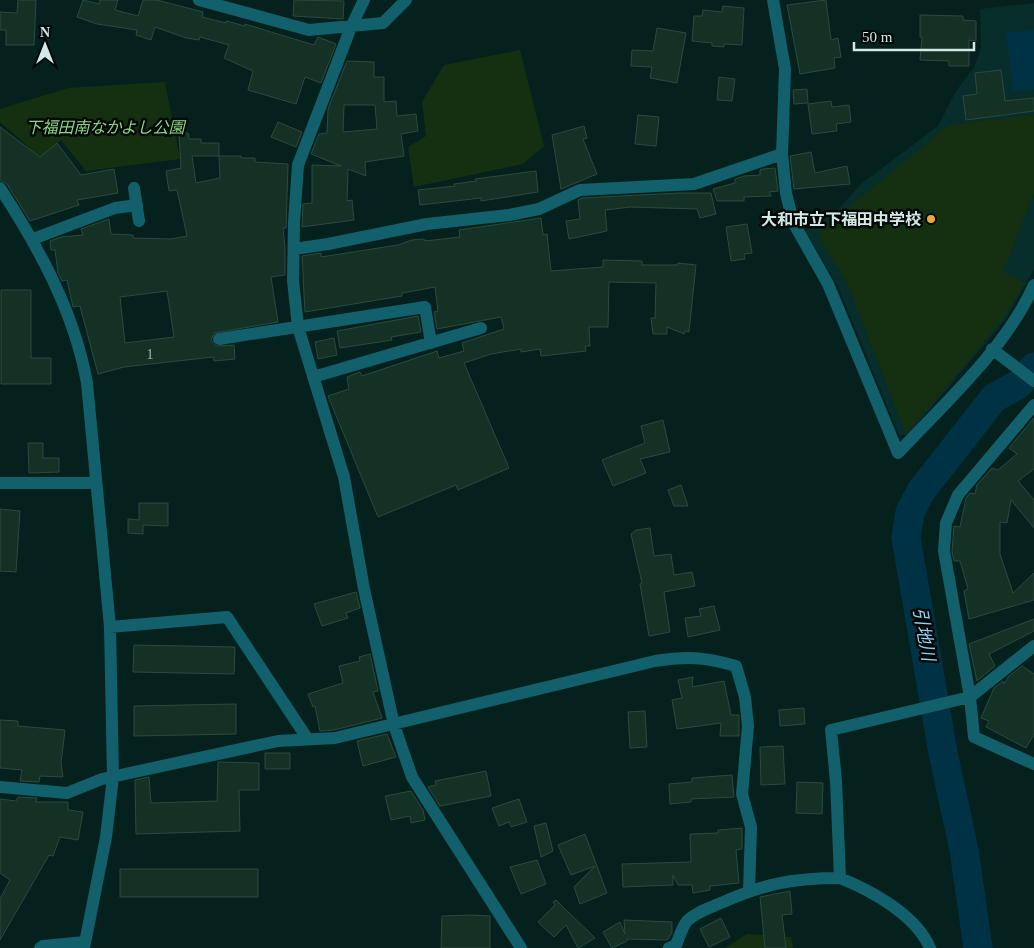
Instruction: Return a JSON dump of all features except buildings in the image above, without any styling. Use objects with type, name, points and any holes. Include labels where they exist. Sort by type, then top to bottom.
[{"type":"street","points":[[199,0],[309,30],[383,23],[406,0]]},
{"type":"street","points":[[364,0],[351,27],[298,165],[294,249],[294,291],[298,327],[344,477],[364,589],[394,725],[412,777],[520,948]]},
{"type":"street","points":[[773,0],[784,69],[782,154],[786,192],[793,222],[828,284],[898,453],[996,351],[1023,309],[1034,285]]},
{"type":"street","points":[[294,249],[426,224],[524,212],[539,208],[580,190],[694,184],[782,154]]},
{"type":"street","points":[[0,188],[32,239],[58,291],[81,350],[87,382],[110,627],[113,776],[106,837],[84,945],[43,946],[40,948]]},
{"type":"street","points":[[134,188],[139,221]]},
{"type":"street","points":[[32,239],[104,211],[137,205]]},
{"type":"street","points":[[219,339],[424,307],[431,343]]},
{"type":"street","points":[[313,377],[481,328]]},
{"type":"street","points":[[996,351],[1034,381]]},
{"type":"street","points":[[1034,405],[958,495],[946,523],[944,551],[964,699],[974,737],[1034,764]]},
{"type":"street","points":[[0,483],[96,483]]},
{"type":"street","points":[[110,627],[227,617],[307,738]]},
{"type":"street","points":[[840,878],[836,781],[831,730],[964,699],[1034,646]]},
{"type":"street","points":[[0,787],[67,793],[113,776],[278,741],[335,738],[655,660],[685,656],[711,659],[736,666],[745,697],[748,726],[742,794],[751,827],[750,891]]},
{"type":"street","points":[[669,948],[676,946],[686,922],[696,913],[770,884],[805,878],[840,878],[858,885],[900,912],[924,935],[930,948]]},
{"type":"shaded area","name":"大和市立下福田中学校","points":[[1034,3],[1034,269],[1005,320],[908,435],[899,435],[838,286],[805,231],[834,214],[861,184],[938,126],[956,91],[974,67],[981,48],[980,9]]},
{"type":"shaded area","points":[[1034,30],[1034,89],[1013,91],[1006,33]]},
{"type":"green space","points":[[520,50],[544,146],[523,164],[414,187],[408,147],[426,136],[422,102],[444,65]]},
{"type":"green space","name":"下福田南なかよし公園","points":[[165,82],[180,159],[86,171],[61,140],[40,157],[0,122],[0,109],[68,88]]},
{"type":"green space","name":"大和市立下福田中学校","points":[[1034,115],[1034,193],[1003,272],[1025,283],[1001,321],[906,434],[847,283],[820,240],[820,231],[949,125]]},
{"type":"green space","points":[[747,934],[791,937],[793,948],[725,948]]},
{"type":"waterway","name":"引地川","points":[[978,948],[964,850],[943,753],[906,538],[910,512],[921,491],[994,398],[1019,384],[1034,367]]},
{"type":"place","name":"大和市立下福田中学校","points":[[931,219]]}]
